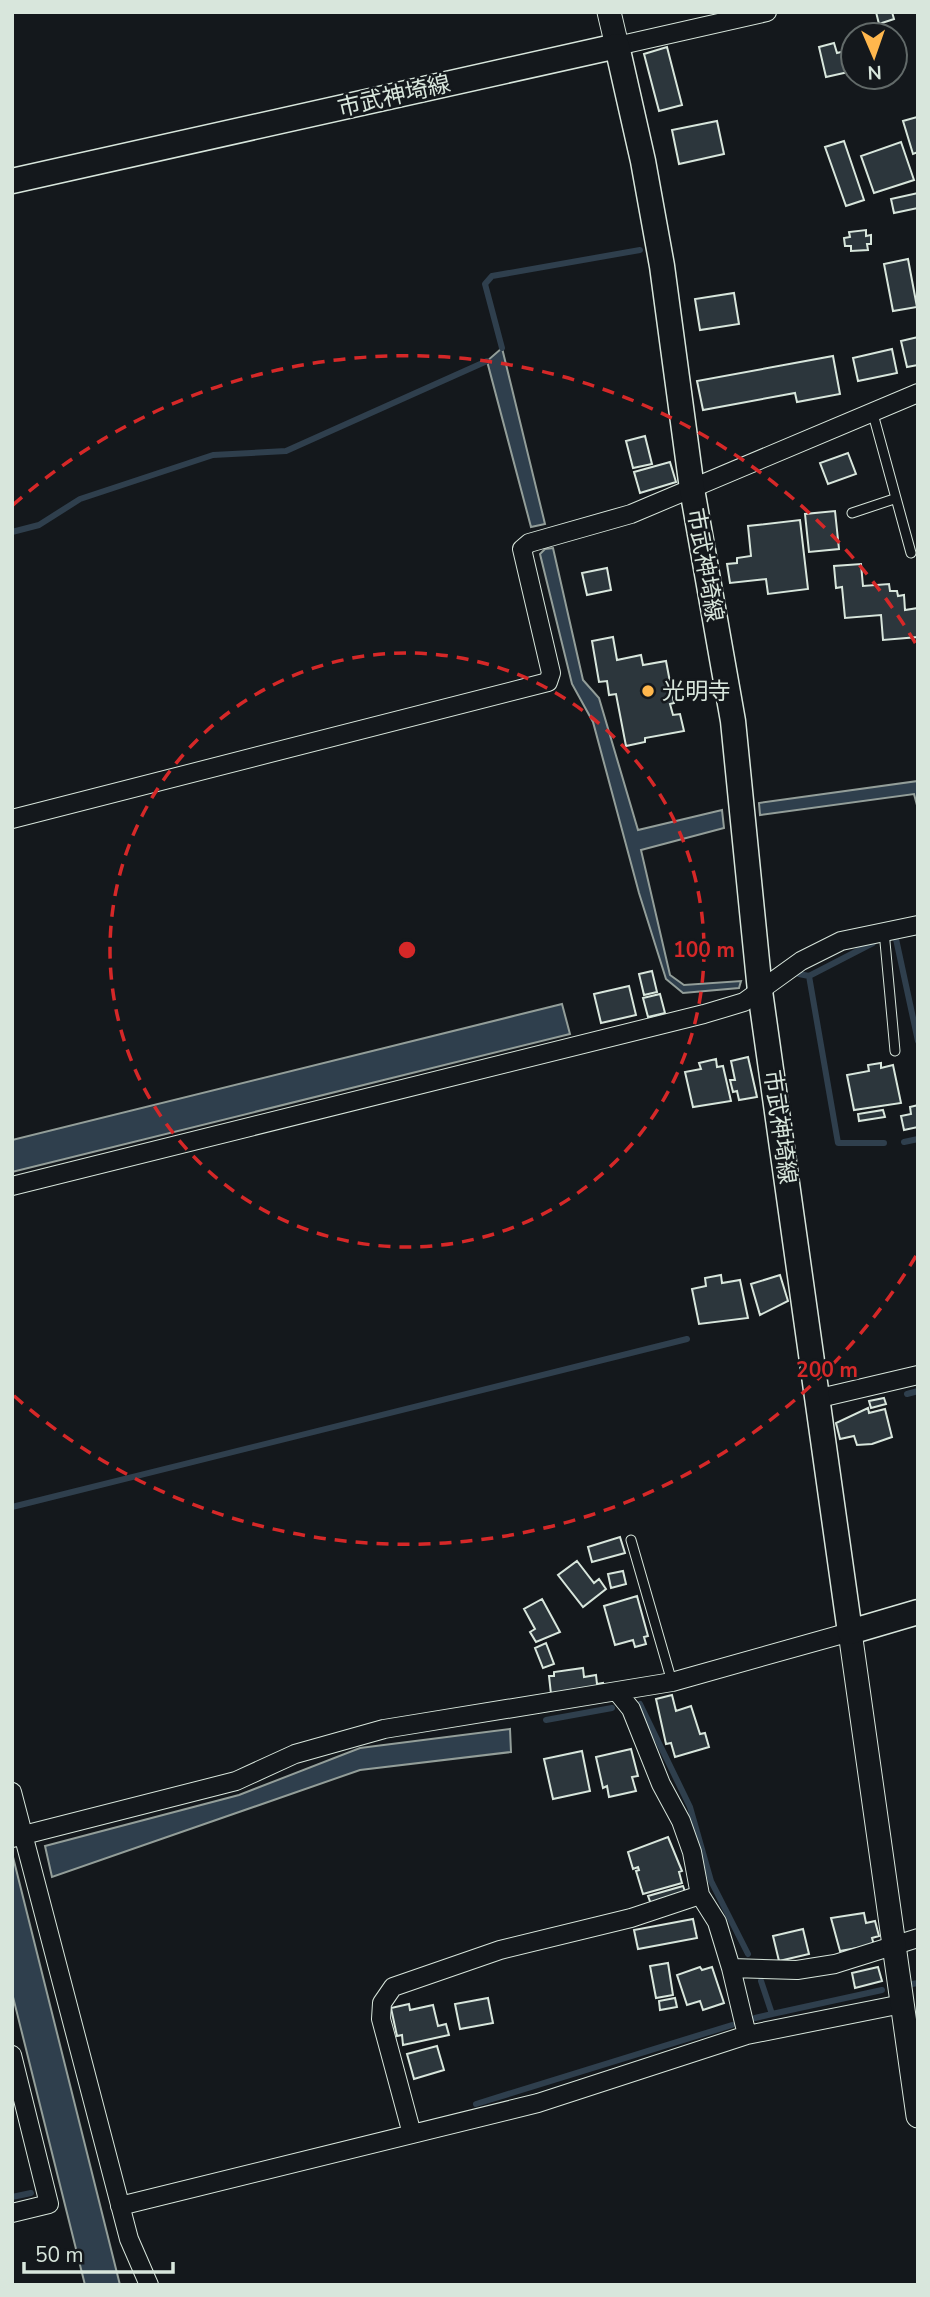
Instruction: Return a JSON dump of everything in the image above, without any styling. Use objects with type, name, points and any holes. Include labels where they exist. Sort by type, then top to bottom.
[{"type":"main road","name":"市武神埼線","points":[[12,181],[617,46],[643,161],[662,266],[692,489],[733,721],[761,991],[820,1398],[850,1632]]},
{"type":"main road","points":[[850,1632],[918,1612]]},
{"type":"street","points":[[609,12],[617,46],[767,12]]},
{"type":"street","points":[[12,819],[548,682],[551,673],[522,549],[528,543],[631,514],[918,393]]},
{"type":"street","points":[[12,1186],[704,1014],[744,1002],[801,961],[841,941],[918,925]]},
{"type":"street","points":[[820,1398],[918,1375]]},
{"type":"street","points":[[18,1836],[236,1781],[295,1754],[384,1729],[618,1693],[672,1682],[850,1632],[902,2004],[912,2033],[918,2116]]},
{"type":"street","points":[[618,1693],[631,1709],[660,1784],[681,1821],[692,1852],[700,1895],[717,1922],[747,2035]]},
{"type":"street","points":[[12,1792],[18,1836],[129,2239],[149,2285]]},
{"type":"street","points":[[412,2134],[381,2019],[382,2003],[393,1987],[500,1950],[631,1917],[700,1895]]},
{"type":"street","points":[[731,1968],[797,1970],[835,1965],[918,1938]]},
{"type":"street","points":[[120,2206],[538,2103],[747,2035],[902,2004]]},
{"type":"street","points":[[12,2055],[49,2204],[12,2213]]},
{"type":"lane","points":[[873,414],[894,499],[911,553]]},
{"type":"lane","points":[[852,513],[894,499]]},
{"type":"lane","points":[[884,931],[895,1051]]},
{"type":"lane","points":[[631,1540],[672,1682]]},
{"type":"water","points":[[502,348],[545,524],[531,527],[487,361]]},
{"type":"water","points":[[553,548],[583,680],[599,698],[638,830],[722,810],[724,828],[641,850],[670,975],[684,985],[741,981],[739,988],[683,993],[666,979],[639,893],[593,722],[572,684],[540,554],[545,549]]},
{"type":"water","points":[[918,781],[918,809],[914,794],[760,815],[759,803]]},
{"type":"water","points":[[562,1004],[570,1034],[12,1172],[12,1140]]},
{"type":"water","points":[[510,1729],[511,1752],[360,1770],[52,1877],[45,1846],[239,1795],[360,1748]]},
{"type":"water","points":[[12,1857],[120,2285],[85,2285],[12,1993]]},
{"type":"building","points":[[876,12],[892,12],[894,19],[878,21]]},
{"type":"building","points":[[834,43],[839,52],[839,74],[826,77],[819,47]]},
{"type":"building","points":[[667,47],[682,105],[659,111],[644,54]]},
{"type":"building","points":[[917,117],[918,152],[913,154],[903,121]]},
{"type":"building","points":[[717,121],[724,154],[679,164],[672,130]]},
{"type":"building","points":[[844,141],[864,200],[846,206],[825,147]]},
{"type":"building","points":[[901,142],[914,180],[874,193],[861,156]]},
{"type":"building","points":[[918,193],[918,208],[894,213],[891,199]]},
{"type":"building","points":[[866,230],[866,236],[871,235],[871,244],[867,244],[868,250],[851,251],[851,246],[845,246],[844,238],[850,237],[849,232]]},
{"type":"building","points":[[908,259],[917,307],[893,311],[884,264]]},
{"type":"building","points":[[734,293],[739,324],[700,330],[695,299]]},
{"type":"building","points":[[918,337],[918,365],[907,367],[901,341]]},
{"type":"building","points":[[892,349],[897,373],[858,381],[853,358]]},
{"type":"building","points":[[833,356],[840,394],[797,402],[795,393],[703,410],[697,381]]},
{"type":"building","points":[[645,436],[652,464],[633,468],[626,441]]},
{"type":"building","points":[[848,453],[856,474],[828,484],[820,463]]},
{"type":"building","points":[[670,462],[676,482],[640,493],[634,472]]},
{"type":"building","points":[[835,511],[839,549],[809,552],[805,514]]},
{"type":"building","points":[[800,520],[808,589],[768,594],[766,579],[730,583],[727,564],[737,563],[737,558],[751,556],[748,526]]},
{"type":"building","points":[[861,564],[863,586],[889,584],[890,591],[897,591],[898,596],[904,595],[905,610],[918,608],[918,637],[883,640],[881,615],[845,618],[842,587],[836,588],[834,566]]},
{"type":"building","points":[[607,568],[611,590],[587,595],[582,573]]},
{"type":"building","points":[[613,637],[617,660],[641,655],[643,665],[666,661],[674,703],[670,704],[673,715],[680,714],[684,731],[645,738],[645,742],[626,746],[616,694],[609,695],[607,681],[599,682],[592,641]]},
{"type":"building","points":[[652,971],[657,992],[644,995],[639,974]]},
{"type":"building","points":[[629,986],[636,1015],[601,1023],[594,994]]},
{"type":"building","points":[[660,994],[665,1013],[648,1017],[643,998]]},
{"type":"building","points":[[748,1057],[757,1097],[739,1100],[737,1091],[733,1092],[730,1080],[735,1080],[731,1061]]},
{"type":"building","points":[[716,1059],[717,1067],[723,1066],[731,1101],[693,1107],[685,1072],[701,1069],[699,1063]]},
{"type":"building","points":[[881,1063],[881,1068],[893,1065],[901,1103],[854,1110],[847,1075],[869,1071],[868,1065]]},
{"type":"building","points":[[918,1105],[918,1127],[904,1130],[901,1116],[911,1114],[910,1107]]},
{"type":"building","points":[[883,1110],[885,1117],[859,1121],[858,1114]]},
{"type":"building","points":[[721,1275],[722,1283],[740,1280],[748,1318],[699,1324],[692,1289],[706,1286],[705,1278]]},
{"type":"building","points":[[780,1275],[788,1301],[760,1315],[751,1284]]},
{"type":"building","points":[[884,1398],[886,1404],[871,1408],[869,1401]]},
{"type":"building","points":[[868,1408],[869,1413],[885,1409],[892,1437],[872,1444],[857,1445],[854,1436],[840,1439],[836,1423]]},
{"type":"building","points":[[620,1537],[625,1553],[592,1562],[588,1547]]},
{"type":"building","points":[[577,1561],[594,1583],[599,1579],[606,1589],[583,1607],[558,1575]]},
{"type":"building","points":[[623,1571],[626,1584],[611,1588],[608,1574]]},
{"type":"building","points":[[637,1596],[648,1636],[644,1637],[646,1644],[635,1647],[633,1640],[615,1645],[604,1606]]},
{"type":"building","points":[[542,1599],[560,1632],[536,1642],[530,1632],[535,1629],[524,1609]]},
{"type":"building","points":[[546,1643],[554,1664],[543,1668],[535,1648]]},
{"type":"building","points":[[583,1668],[584,1677],[596,1675],[597,1684],[603,1683],[604,1690],[551,1694],[549,1676],[554,1676],[554,1672]]},
{"type":"building","points":[[672,1695],[676,1711],[691,1706],[700,1734],[705,1733],[709,1747],[675,1757],[671,1743],[666,1744],[656,1699]]},
{"type":"building","points":[[631,1749],[638,1776],[632,1777],[636,1791],[609,1797],[607,1786],[603,1788],[596,1757]]},
{"type":"building","points":[[582,1751],[590,1791],[553,1799],[544,1759]]},
{"type":"building","points":[[668,1837],[682,1871],[679,1872],[682,1883],[643,1894],[636,1871],[639,1870],[638,1867],[633,1869],[628,1852]]},
{"type":"building","points":[[683,1886],[686,1894],[651,1904],[648,1896]]},
{"type":"building","points":[[864,1913],[866,1923],[875,1921],[879,1936],[872,1938],[874,1945],[840,1951],[831,1918]]},
{"type":"building","points":[[693,1919],[697,1938],[638,1949],[634,1930]]},
{"type":"building","points":[[803,1929],[809,1954],[779,1961],[773,1936]]},
{"type":"building","points":[[668,1963],[673,1995],[656,1998],[650,1966]]},
{"type":"building","points":[[700,1967],[702,1970],[712,1967],[724,2003],[703,2010],[700,2001],[687,2005],[677,1975]]},
{"type":"building","points":[[878,1967],[882,1981],[855,1988],[852,1973]]},
{"type":"building","points":[[488,1998],[493,2023],[460,2029],[455,2004]]},
{"type":"building","points":[[675,1998],[677,2007],[660,2010],[659,2001]]},
{"type":"building","points":[[409,2004],[410,2010],[433,2005],[438,2026],[446,2024],[449,2035],[403,2045],[402,2035],[397,2036],[391,2008]]},
{"type":"building","points":[[437,2046],[444,2070],[414,2079],[407,2054]]},
{"type":"waterway","points":[[502,348],[485,284],[492,276],[640,250]]},
{"type":"waterway","points":[[12,532],[39,525],[80,499],[213,455],[286,451],[487,361]]},
{"type":"waterway","points":[[896,939],[918,1041]]},
{"type":"waterway","points":[[809,976],[873,943]]},
{"type":"waterway","points":[[799,974],[809,976],[838,1143],[884,1143]]},
{"type":"waterway","points":[[904,1142],[918,1139]]},
{"type":"waterway","points":[[12,1507],[687,1339]]},
{"type":"waterway","points":[[907,1394],[918,1391]]},
{"type":"waterway","points":[[640,1704],[690,1807],[711,1881],[748,1954]]},
{"type":"waterway","points":[[546,1720],[612,1708]]},
{"type":"waterway","points":[[761,1981],[772,2014],[882,1990]]},
{"type":"waterway","points":[[912,1984],[918,1983]]},
{"type":"waterway","points":[[755,2018],[772,2014]]},
{"type":"waterway","points":[[476,2104],[732,2025]]},
{"type":"waterway","points":[[12,2197],[31,2193]]},
{"type":"place","name":"光明寺","points":[[648,691]]}]
